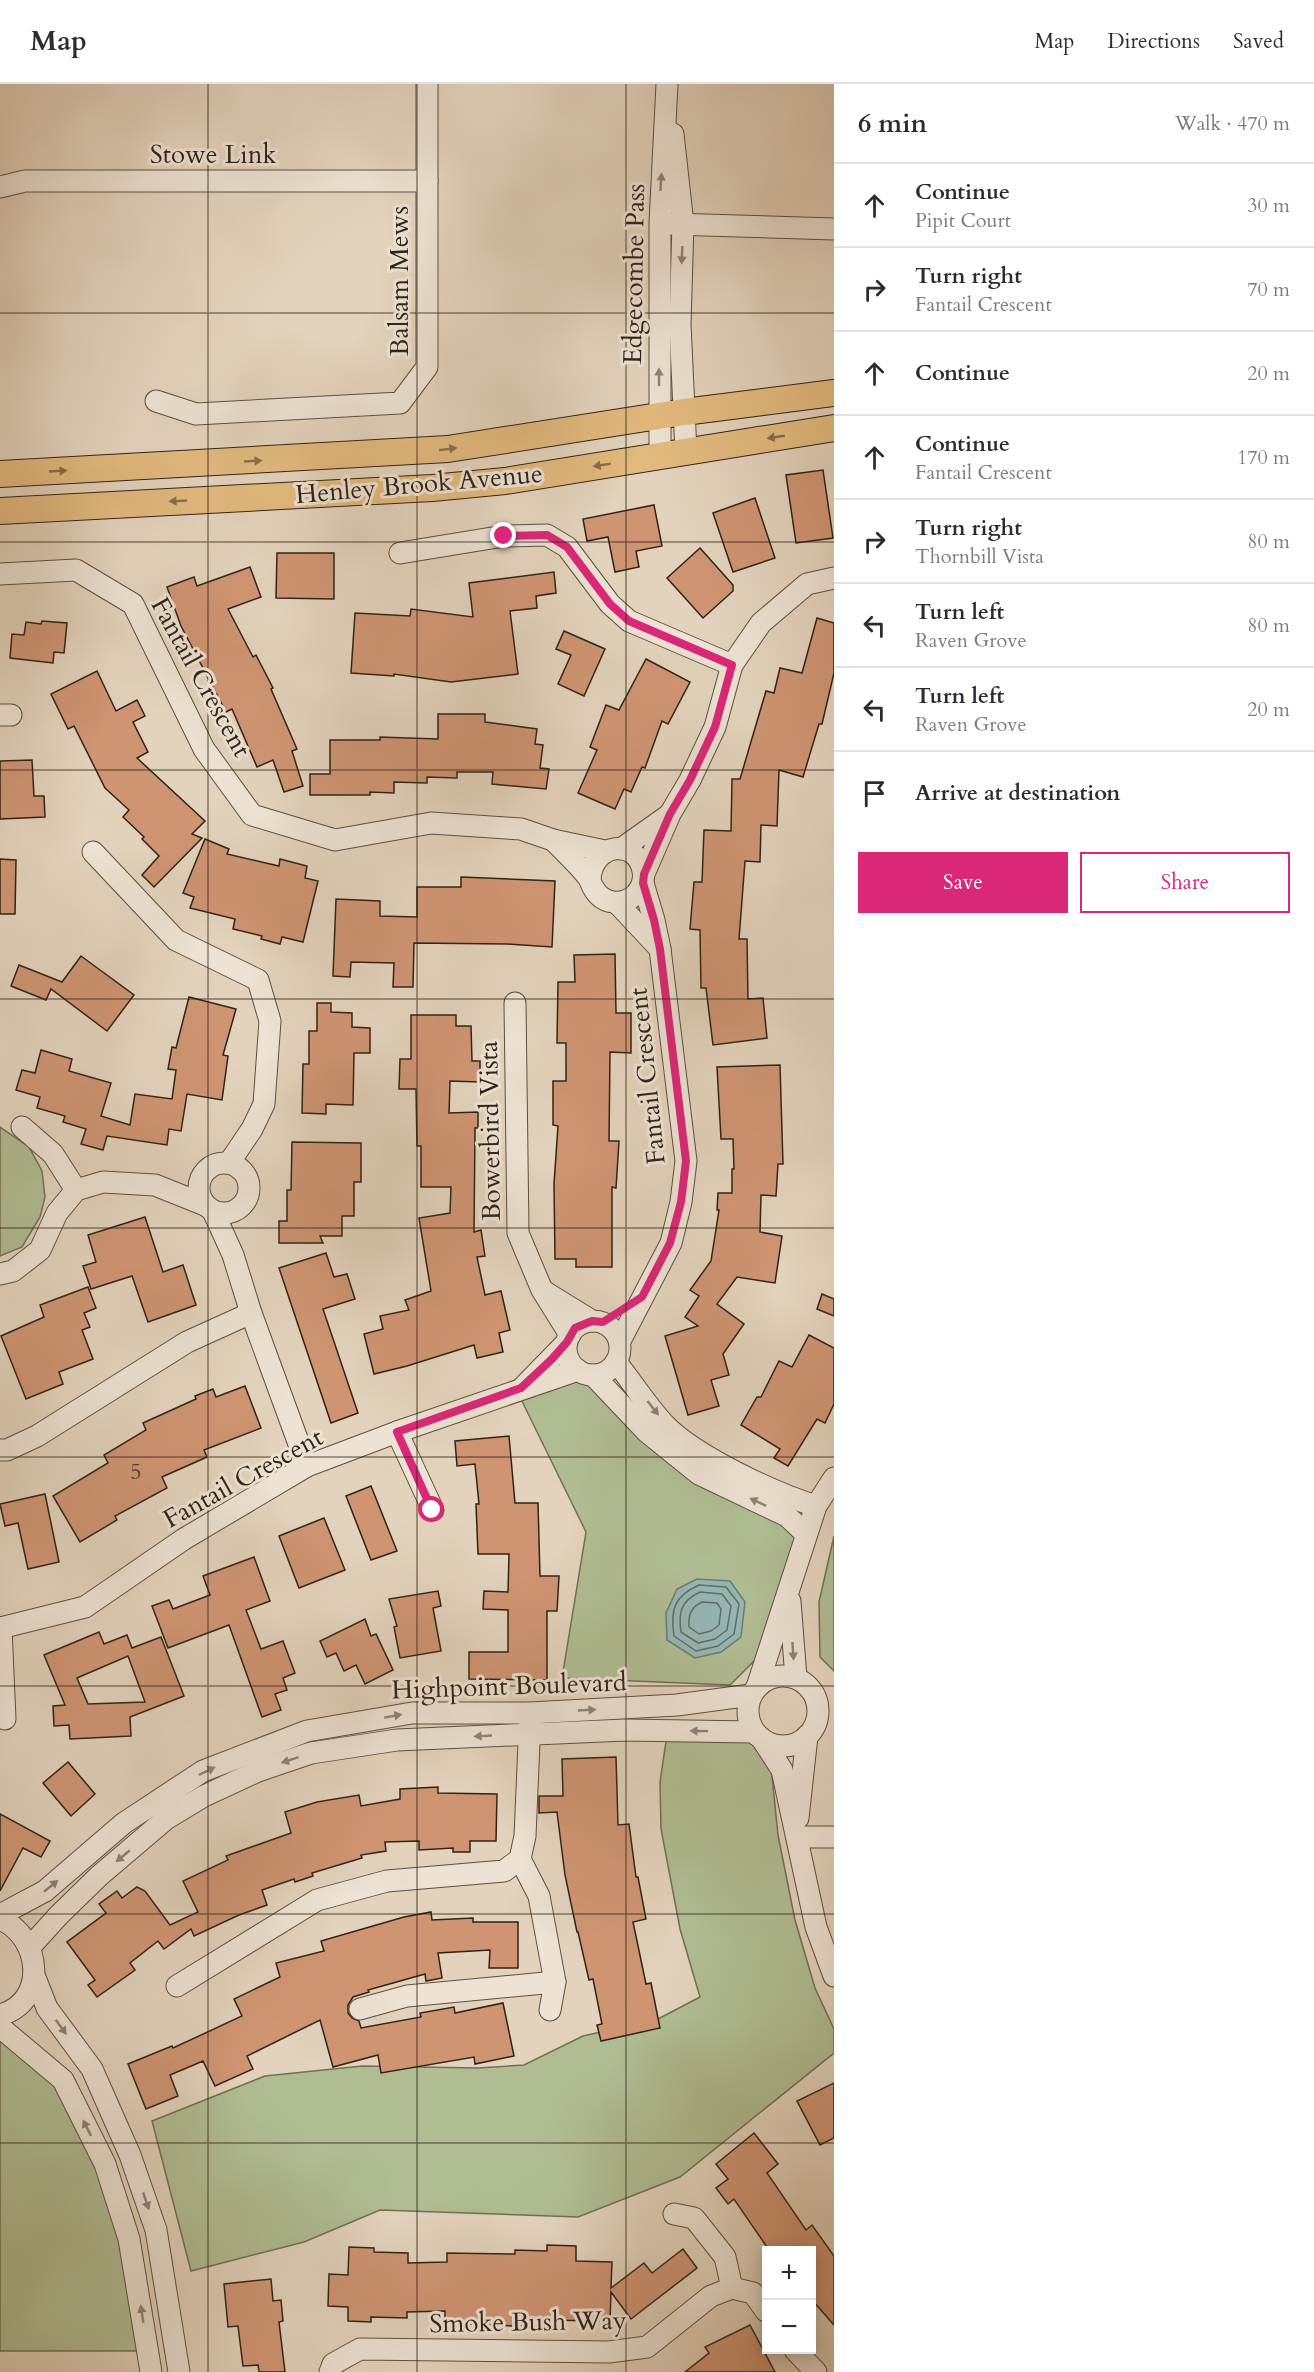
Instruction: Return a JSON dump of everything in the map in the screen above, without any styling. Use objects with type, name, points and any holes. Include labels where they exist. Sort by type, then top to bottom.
[{"type":"main road","name":"Henley Brook Avenue","points":[[0,474],[448,449],[672,414],[834,393]]},
{"type":"main road","name":"Henley Brook Avenue","points":[[0,511],[432,488],[505,481],[834,429]]},
{"type":"street","name":"Balsam Mews","points":[[156,401],[196,414],[400,403],[427,367],[427,84]]},
{"type":"street","name":"Edgecombe Pass","points":[[667,88],[660,224],[672,414],[686,452]]},
{"type":"street","name":"Edgecombe Pass","points":[[660,456],[672,414],[680,324],[683,224],[667,88]]},
{"type":"street","name":"Stowe Link","points":[[0,187],[25,181],[427,181]]},
{"type":"street","points":[[660,224],[834,229]]},
{"type":"street","points":[[400,553],[504,536],[547,535],[567,547],[610,604],[629,621],[732,665]]},
{"type":"street","name":"Fantail Crescent","points":[[0,574],[76,570],[133,604],[204,749],[252,814],[334,840],[431,823],[520,829],[553,840],[613,850]]},
{"type":"street","points":[[670,814],[613,850],[596,858],[591,868],[590,879],[599,896],[617,903],[628,900],[637,893],[670,814],[690,780],[715,727],[732,665],[761,623],[807,584],[834,578]]},
{"type":"street","name":"Fantail Crescent","points":[[553,840],[590,879]]},
{"type":"street","points":[[613,850],[637,857],[643,878]]},
{"type":"street","points":[[93,852],[176,940],[258,980],[270,1021],[264,1104],[237,1168]]},
{"type":"street","name":"Fantail Crescent","points":[[620,1341],[670,1243],[681,1202],[686,1161],[660,949],[643,878]]},
{"type":"street","name":"Fantail Crescent","points":[[617,903],[660,949]]},
{"type":"street","name":"Bowerbird Vista","points":[[515,1003],[518,1233],[542,1290],[568,1338]]},
{"type":"street","points":[[21,1127],[53,1154],[76,1190]]},
{"type":"street","points":[[0,1274],[13,1271],[40,1250],[57,1213],[76,1190],[103,1182],[155,1185],[205,1171],[212,1166],[237,1168]]},
{"type":"street","points":[[155,1185],[223,1214],[234,1212],[241,1207],[249,1190],[237,1168]]},
{"type":"street","points":[[205,1171],[199,1188],[200,1197],[209,1208],[233,1255],[251,1313],[308,1466]]},
{"type":"street","points":[[233,1255],[234,1212]]},
{"type":"street","points":[[542,1290],[610,1327],[620,1341],[620,1355],[616,1362],[602,1374],[585,1372]]},
{"type":"street","name":"Fantail Crescent","points":[[598,1322],[642,1297]]},
{"type":"street","points":[[0,1450],[7,1450],[37,1436],[187,1342],[251,1313]]},
{"type":"street","points":[[598,1322],[575,1328],[568,1338],[568,1358],[647,1432],[699,1474],[787,1516],[806,1534]]},
{"type":"street","name":"Fantail Crescent","points":[[521,1388],[568,1338]]},
{"type":"street","points":[[616,1362],[666,1425],[684,1441],[704,1454],[790,1498],[816,1506]]},
{"type":"street","name":"Fantail Crescent","points":[[0,1628],[85,1607],[184,1539],[308,1466],[521,1388],[585,1372]]},
{"type":"street","points":[[397,1432],[432,1510]]},
{"type":"street","points":[[834,1478],[816,1506],[789,1582],[770,1654],[754,1691],[748,1716],[782,1770],[816,1927],[834,1976]]},
{"type":"street","points":[[789,1582],[796,1678]]},
{"type":"street","points":[[0,1628],[5,1719]]},
{"type":"street","points":[[754,1691],[775,1676],[796,1678],[824,1697],[809,1734],[796,1837]]},
{"type":"street","name":"Highpoint Boulevard","points":[[30,1947],[59,1914],[99,1876],[166,1819],[204,1796],[258,1771],[311,1754],[397,1740],[677,1705],[754,1691]]},
{"type":"street","name":"Highpoint Boulevard","points":[[0,1917],[45,1891],[124,1823],[203,1771],[307,1731],[412,1713],[625,1730],[752,1732],[760,1737]]},
{"type":"street","points":[[530,1723],[525,1836],[520,1859],[539,1896],[555,1982],[550,2010]]},
{"type":"street","points":[[760,1737],[771,1744],[790,1745],[809,1734],[834,1728]]},
{"type":"street","points":[[796,1837],[834,1837]]},
{"type":"street","points":[[177,1986],[317,1900],[387,1881],[504,1871],[520,1859]]},
{"type":"street","points":[[0,1917],[22,1934],[30,1947],[34,1960],[34,1975],[29,1991],[19,2005],[0,2015]]},
{"type":"street","points":[[34,1975],[47,2007],[92,2069],[130,2155],[156,2230],[179,2372]]},
{"type":"street","points":[[360,2009],[407,1996],[555,1982]]},
{"type":"street","points":[[0,2026],[63,2080],[105,2164],[129,2239],[151,2372]]},
{"type":"street","points":[[674,2214],[694,2218],[725,2257],[732,2288],[753,2293],[762,2306]]},
{"type":"street","name":"Smoke Bush Way","points":[[330,2372],[333,2364],[360,2349],[609,2352],[647,2347],[711,2296],[732,2288]]},
{"type":"street","points":[[800,2354],[816,2372]]},
{"type":"green space","points":[[0,1127],[29,1147],[42,1171],[45,1197],[40,1217],[22,1247],[0,1256]]},
{"type":"green space","points":[[585,1380],[797,1528],[801,1546],[760,1655],[730,1685],[562,1678],[586,1532],[519,1395],[561,1381]]},
{"type":"green space","points":[[834,1536],[834,1671],[820,1657],[819,1602]]},
{"type":"green space","points":[[668,1728],[742,1729],[770,1756],[778,1835],[795,1920],[815,1988],[834,2029],[834,2053],[680,2177],[578,2217],[380,2210],[304,2242],[191,2271],[152,2121],[265,2076],[362,2066],[478,2068],[524,2065],[583,2036],[658,2019],[700,1997],[680,1929],[661,1829],[660,1782]]},
{"type":"green space","points":[[0,2028],[64,2080],[109,2171],[149,2351],[0,2351]]},
{"type":"water","points":[[697,1579],[730,1581],[745,1602],[741,1637],[721,1652],[695,1658],[667,1640],[666,1613],[677,1589]]},
{"type":"building","points":[[823,470],[833,538],[796,543],[786,475]]},
{"type":"building","points":[[755,498],[775,558],[733,572],[713,513]]},
{"type":"building","points":[[654,505],[662,546],[636,551],[639,567],[615,572],[608,537],[587,541],[583,519]]},
{"type":"building","points":[[700,548],[733,585],[733,591],[703,618],[667,578]]},
{"type":"building","points":[[277,553],[334,553],[334,599],[276,598]]},
{"type":"building","points":[[250,567],[261,597],[228,609],[253,657],[256,655],[273,688],[271,689],[297,749],[292,751],[303,786],[284,792],[273,760],[257,767],[232,709],[226,712],[181,626],[167,587],[194,577],[197,586]]},
{"type":"building","points":[[554,572],[556,593],[536,596],[537,608],[510,611],[518,674],[451,682],[394,674],[394,676],[351,673],[355,613],[410,616],[411,609],[473,617],[469,583]]},
{"type":"building","points":[[817,618],[834,623],[834,673],[822,724],[819,724],[803,777],[779,770],[777,826],[761,825],[760,862],[745,861],[739,939],[747,939],[748,999],[763,998],[767,1038],[713,1045],[706,988],[701,988],[700,930],[690,929],[694,882],[702,882],[704,830],[731,831],[732,779],[740,779],[766,691],[774,693],[780,668],[802,673]]},
{"type":"building","points":[[42,621],[67,623],[64,653],[54,652],[53,663],[10,658],[12,634],[24,635],[26,622],[41,624]]},
{"type":"building","points":[[564,631],[605,649],[584,696],[558,684],[571,655],[556,649]]},
{"type":"building","points":[[646,659],[690,682],[668,724],[662,721],[645,768],[642,767],[631,792],[624,789],[615,809],[578,793],[597,750],[590,747],[606,705],[619,710]]},
{"type":"building","points":[[97,671],[116,711],[137,700],[145,716],[133,722],[148,752],[137,758],[205,821],[192,834],[202,838],[154,887],[142,875],[159,856],[142,839],[144,837],[123,817],[129,810],[105,788],[74,726],[68,729],[51,694]]},
{"type":"building","points":[[438,714],[485,714],[485,722],[537,729],[535,744],[543,745],[540,768],[549,769],[546,789],[492,784],[493,772],[457,772],[457,778],[427,777],[427,783],[394,782],[394,793],[310,795],[310,774],[330,774],[330,740],[380,740],[380,737],[438,739]]},
{"type":"building","points":[[32,760],[34,796],[44,796],[45,817],[0,819],[0,761]]},
{"type":"building","points":[[205,839],[229,849],[227,854],[279,866],[280,859],[307,866],[305,878],[318,881],[303,942],[282,937],[280,944],[261,939],[262,936],[233,929],[235,919],[190,908],[194,897],[183,893]]},
{"type":"building","points":[[0,859],[16,860],[15,914],[0,914]]},
{"type":"building","points":[[461,877],[555,881],[552,947],[414,943],[413,987],[393,987],[394,963],[351,962],[350,977],[333,976],[336,899],[380,901],[380,916],[417,917],[417,887],[461,887]]},
{"type":"building","points":[[615,954],[616,1013],[631,1013],[631,1053],[610,1052],[609,1141],[619,1141],[616,1188],[612,1187],[612,1267],[576,1267],[576,1259],[555,1259],[554,1184],[558,1126],[553,1125],[553,1081],[566,1081],[566,1043],[557,1043],[558,982],[575,982],[574,955]]},
{"type":"building","points":[[81,956],[134,995],[107,1031],[51,989],[46,1000],[11,986],[19,965],[62,982]]},
{"type":"building","points":[[189,997],[236,1009],[223,1055],[228,1056],[222,1100],[187,1094],[181,1131],[169,1129],[167,1145],[107,1136],[103,1150],[81,1144],[86,1129],[63,1122],[65,1116],[37,1108],[40,1097],[16,1090],[22,1070],[35,1073],[41,1050],[72,1059],[69,1071],[111,1083],[101,1116],[130,1125],[135,1094],[172,1099],[176,1070],[168,1069],[172,1047],[176,1048]]},
{"type":"building","points":[[317,1003],[331,1003],[331,1012],[352,1013],[352,1027],[370,1028],[370,1053],[354,1053],[353,1105],[326,1104],[326,1114],[302,1113],[303,1064],[309,1064],[309,1031],[317,1031]]},
{"type":"building","points":[[411,1015],[456,1015],[456,1026],[471,1026],[472,1061],[480,1061],[480,1082],[450,1081],[449,1113],[478,1112],[478,1128],[475,1128],[474,1232],[481,1230],[485,1256],[477,1257],[485,1295],[501,1291],[510,1330],[499,1333],[503,1352],[477,1358],[474,1345],[374,1374],[364,1334],[383,1329],[380,1316],[409,1310],[405,1300],[431,1291],[419,1218],[450,1213],[451,1187],[421,1187],[421,1146],[417,1146],[416,1089],[399,1089],[400,1059],[411,1059]]},
{"type":"building","points":[[780,1065],[783,1164],[778,1164],[776,1196],[761,1195],[760,1232],[782,1236],[775,1283],[737,1277],[717,1304],[744,1324],[723,1354],[729,1375],[711,1380],[719,1406],[688,1415],[665,1336],[698,1326],[685,1317],[699,1296],[690,1290],[711,1261],[719,1210],[717,1210],[718,1193],[732,1193],[733,1139],[721,1139],[717,1067]]},
{"type":"building","points":[[292,1142],[361,1143],[361,1182],[354,1182],[354,1216],[342,1216],[342,1236],[320,1236],[323,1243],[279,1243],[279,1221],[287,1221],[287,1190],[291,1190]]},
{"type":"building","points":[[145,1217],[163,1272],[183,1265],[196,1305],[148,1322],[132,1276],[91,1289],[83,1266],[96,1262],[88,1235]]},
{"type":"building","points":[[326,1253],[334,1277],[347,1274],[355,1299],[323,1309],[358,1413],[331,1423],[279,1268]]},
{"type":"building","points":[[88,1287],[96,1308],[84,1313],[90,1327],[82,1330],[93,1359],[59,1372],[63,1384],[26,1399],[1,1336],[44,1317],[40,1305]]},
{"type":"building","points":[[822,1294],[834,1299],[834,1316],[817,1309]]},
{"type":"building","points":[[809,1335],[834,1348],[834,1404],[825,1423],[817,1419],[788,1466],[774,1458],[780,1449],[741,1425],[757,1397],[761,1397],[779,1361],[792,1367]]},
{"type":"building","points":[[245,1386],[261,1428],[204,1450],[207,1457],[162,1477],[167,1488],[115,1516],[117,1520],[80,1542],[53,1496],[108,1463],[104,1455],[146,1430],[143,1423],[213,1389],[216,1397]]},
{"type":"building","points":[[509,1436],[515,1503],[538,1503],[540,1576],[559,1576],[557,1611],[547,1611],[547,1680],[469,1679],[469,1652],[508,1652],[508,1610],[483,1609],[484,1591],[508,1592],[509,1554],[478,1554],[476,1504],[479,1504],[475,1464],[457,1466],[455,1441]]},
{"type":"building","points":[[371,1486],[397,1551],[371,1560],[346,1496]]},
{"type":"building","points":[[45,1494],[59,1562],[28,1569],[18,1523],[5,1526],[0,1504]]},
{"type":"building","points":[[324,1518],[345,1570],[299,1588],[279,1536]]},
{"type":"building","points":[[254,1557],[270,1601],[246,1610],[261,1649],[283,1641],[295,1673],[283,1678],[287,1690],[275,1694],[281,1710],[262,1717],[229,1625],[168,1648],[152,1606],[169,1600],[173,1609],[210,1595],[203,1576]]},
{"type":"building","points":[[438,1591],[441,1606],[433,1608],[441,1651],[400,1658],[394,1627],[397,1626],[389,1599]]},
{"type":"building","points":[[365,1619],[371,1636],[376,1634],[393,1670],[365,1684],[356,1665],[344,1671],[336,1653],[327,1657],[320,1641]]},
{"type":"building","points":[[99,1632],[104,1644],[127,1635],[132,1648],[161,1637],[184,1696],[130,1717],[131,1736],[70,1739],[69,1725],[54,1726],[53,1706],[65,1705],[44,1655]],"holes":[[[128,1656],[145,1702],[88,1704],[77,1678]]]},
{"type":"building","points":[[616,1757],[618,1825],[629,1824],[636,1877],[638,1877],[646,1919],[633,1922],[646,1984],[651,1983],[660,2028],[601,2041],[597,2025],[602,2024],[593,1979],[589,1980],[577,1932],[565,1875],[557,1812],[539,1813],[539,1796],[563,1796],[562,1759]]},
{"type":"building","points":[[68,1762],[95,1794],[71,1816],[43,1783]]},
{"type":"building","points":[[438,1787],[438,1793],[497,1794],[496,1841],[470,1841],[470,1852],[453,1852],[453,1848],[419,1850],[419,1841],[385,1842],[386,1851],[361,1855],[362,1858],[312,1873],[313,1876],[295,1882],[294,1879],[262,1890],[267,1905],[194,1936],[191,1929],[164,1949],[158,1941],[130,1963],[135,1970],[97,1997],[88,1985],[95,1980],[67,1942],[106,1913],[99,1904],[117,1891],[122,1898],[137,1887],[145,1891],[170,1925],[198,1912],[183,1881],[228,1860],[226,1856],[291,1833],[285,1812],[317,1802],[359,1795],[361,1806],[400,1799],[400,1789]]},
{"type":"building","points":[[0,1814],[50,1841],[41,1857],[23,1848],[0,1891]]},
{"type":"building","points":[[431,1912],[432,1920],[473,1918],[473,1922],[518,1922],[518,1968],[489,1968],[490,1950],[438,1953],[442,1978],[426,1981],[425,1974],[368,1990],[369,1992],[353,1997],[348,2005],[348,2013],[359,2021],[361,2028],[421,2017],[420,2013],[454,2007],[455,2013],[503,2003],[514,2056],[475,2064],[474,2057],[381,2073],[378,2055],[333,2067],[320,2020],[247,2056],[253,2069],[215,2086],[203,2061],[170,2075],[178,2096],[146,2109],[128,2064],[172,2046],[173,2048],[242,2016],[234,1999],[280,1977],[276,1963],[324,1951],[321,1941],[404,1917]]},
{"type":"building","points":[[834,2083],[834,2138],[820,2145],[797,2101]]},
{"type":"building","points":[[754,2133],[778,2164],[767,2173],[806,2230],[812,2225],[834,2256],[834,2325],[816,2305],[816,2246],[766,2246],[734,2199],[728,2204],[716,2188],[728,2179],[716,2164]]},
{"type":"building","points":[[547,2245],[576,2246],[576,2261],[612,2262],[611,2288],[644,2263],[652,2273],[683,2249],[697,2268],[631,2319],[611,2292],[610,2321],[537,2320],[537,2327],[445,2323],[445,2311],[407,2312],[407,2318],[371,2317],[371,2322],[348,2321],[348,2307],[328,2306],[329,2274],[348,2275],[349,2247],[374,2248],[374,2252],[408,2253],[408,2263],[447,2262],[447,2253],[515,2254],[515,2250],[547,2251]]},
{"type":"building","points":[[271,2279],[273,2301],[281,2300],[283,2321],[279,2322],[285,2372],[259,2372],[258,2365],[243,2366],[238,2326],[228,2327],[224,2284]]},
{"type":"building","points":[[750,2325],[762,2348],[762,2354],[765,2354],[775,2372],[685,2372],[709,2353],[705,2347]]},
{"type":"route","points":[[432,1510],[397,1432],[521,1388],[552,1359],[567,1342],[575,1328],[592,1321],[603,1322],[642,1297],[670,1243],[681,1202],[686,1161],[660,949],[643,883],[644,874],[670,814],[690,780],[715,727],[732,665],[629,621],[610,604],[567,547],[547,535],[504,536]]}]
